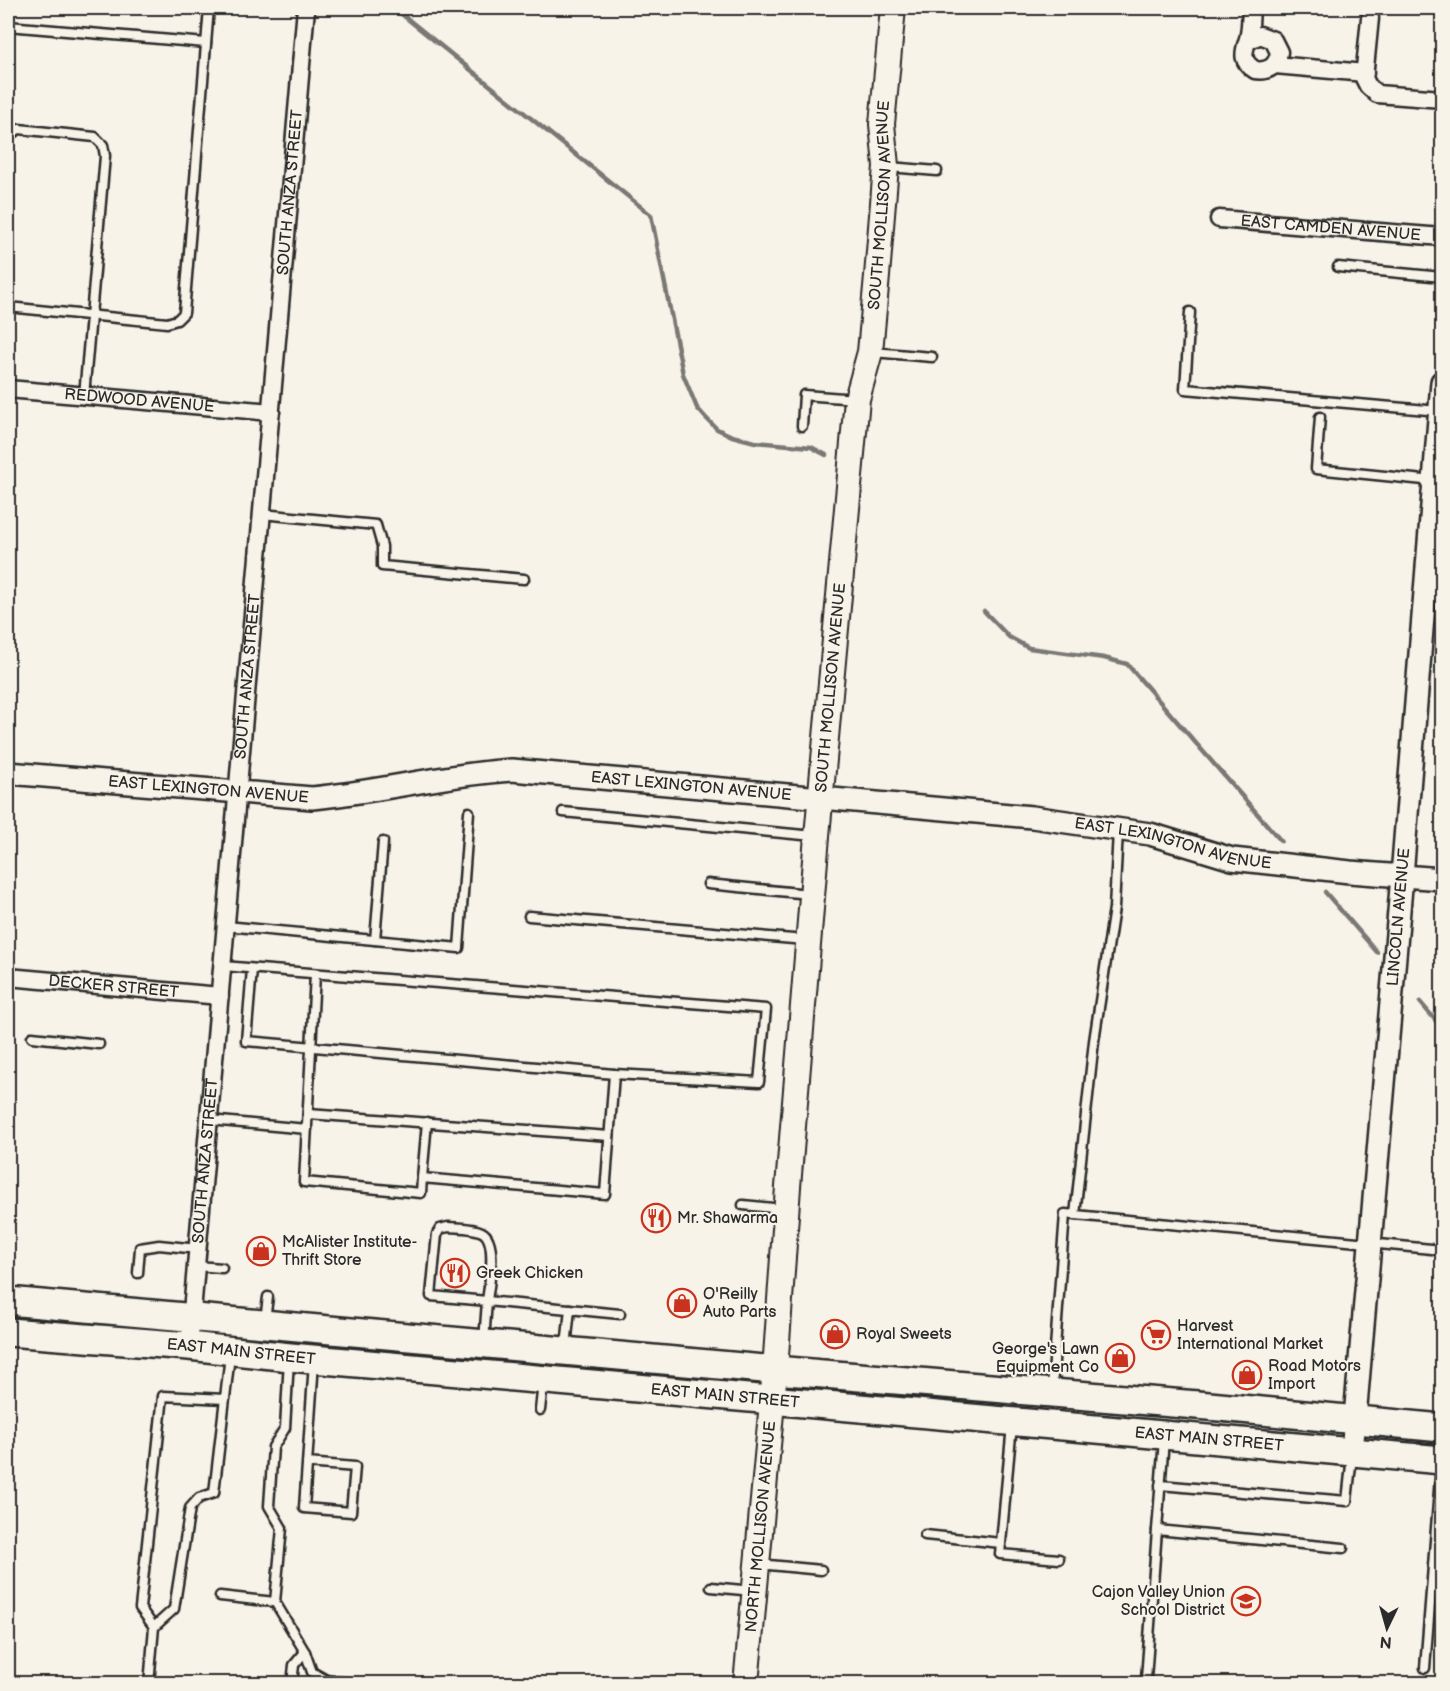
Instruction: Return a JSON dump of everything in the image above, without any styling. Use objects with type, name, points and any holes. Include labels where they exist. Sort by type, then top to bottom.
[{"type":"main road","name":"SOUTH MOLLISON AVENUE","points":[[775,1370],[808,940],[857,399],[870,352],[886,166],[882,124],[893,8]]},
{"type":"main road","name":"EAST MAIN STREET","points":[[8,1300],[192,1316],[266,1310],[484,1343],[1443,1428]]},
{"type":"main road","name":"EAST MAIN STREET","points":[[8,1332],[189,1346],[1442,1460]]},
{"type":"main road","name":"NORTH MOLLISON AVENUE","points":[[746,1683],[775,1370]]},
{"type":"main road","points":[[1164,1435],[1167,1402]]},
{"type":"street","name":"SOUTH ANZA STREET","points":[[189,1346],[306,8]]},
{"type":"street","points":[[1251,8],[1248,41],[1244,54],[1249,66],[1262,71],[1275,65],[1365,73]]},
{"type":"street","points":[[1370,18],[1364,78],[1368,86],[1377,94],[1443,99]]},
{"type":"street","points":[[1248,41],[1260,35],[1273,40],[1279,52],[1275,65]]},
{"type":"street","name":"EAST CAMDEN AVENUE","points":[[1219,219],[1443,237]]},
{"type":"street","name":"LINCOLN AVENUE","points":[[1352,1452],[1432,549],[1443,382]]},
{"type":"street","name":"REDWOOD AVENUE","points":[[8,389],[271,412]]},
{"type":"street","name":"EAST LEXINGTON AVENUE","points":[[8,773],[312,798],[342,796],[474,772],[512,770],[1032,817],[1150,834],[1232,859],[1443,879]]},
{"type":"street","name":"DECKER STREET","points":[[8,977],[220,996]]},
{"type":"lane","points":[[8,307],[167,323],[177,320],[184,313],[209,8]]},
{"type":"lane","points":[[8,26],[206,43]]},
{"type":"lane","points":[[8,136],[19,129],[95,137],[103,145],[105,156],[84,396]]},
{"type":"lane","points":[[886,166],[937,171]]},
{"type":"lane","points":[[1338,267],[1443,277]]},
{"type":"lane","points":[[1190,312],[1185,389],[1441,412]]},
{"type":"lane","points":[[870,352],[932,357]]},
{"type":"lane","points":[[802,426],[804,395],[857,399]]},
{"type":"lane","points":[[1320,417],[1316,469],[1437,486]]},
{"type":"lane","points":[[262,514],[376,525],[382,546],[382,567],[524,579]]},
{"type":"lane","points":[[226,926],[459,948],[469,812]]},
{"type":"lane","points":[[563,812],[817,836]]},
{"type":"lane","points":[[1075,1215],[1094,1041],[1114,908],[1118,829]]},
{"type":"lane","points":[[375,940],[382,842]]},
{"type":"lane","points":[[708,884],[812,894]]},
{"type":"lane","points":[[529,916],[808,940]]},
{"type":"lane","points":[[223,966],[766,1009],[759,1082],[614,1074],[246,1041],[252,969]]},
{"type":"lane","points":[[315,974],[304,1182],[421,1193],[427,1122]]},
{"type":"lane","points":[[32,1037],[99,1044]]},
{"type":"lane","points":[[422,1178],[604,1194],[614,1074]]},
{"type":"lane","points":[[308,1114],[609,1136]]},
{"type":"lane","points":[[210,1120],[306,1129]]},
{"type":"lane","points":[[743,1205],[786,1210]]},
{"type":"lane","points":[[1052,1393],[1065,1214],[1443,1250]]},
{"type":"lane","points":[[484,1343],[487,1301],[491,1252],[489,1237],[483,1232],[464,1228],[440,1229],[437,1234],[432,1296],[487,1301],[620,1314]]},
{"type":"lane","points":[[138,1273],[140,1248],[159,1245],[222,1268]]},
{"type":"lane","points":[[566,1351],[570,1309]]},
{"type":"lane","points":[[154,1627],[174,1609],[190,1508],[199,1498],[214,1493],[230,1351]]},
{"type":"lane","points":[[302,1358],[307,1463],[304,1508],[351,1512],[355,1467],[307,1463]]},
{"type":"lane","points":[[302,1358],[285,1428],[273,1447],[269,1506],[282,1528],[275,1602],[305,1652],[312,1672],[326,1680],[359,1683]]},
{"type":"lane","points":[[540,1410],[543,1380]]},
{"type":"lane","points":[[149,1683],[154,1627],[140,1608],[163,1396],[225,1400]]},
{"type":"lane","points":[[1012,1421],[1000,1554],[1059,1559]]},
{"type":"lane","points":[[1146,1679],[1164,1435]]},
{"type":"lane","points":[[1160,1485],[1347,1502],[1352,1452]]},
{"type":"lane","points":[[1425,1668],[1442,1460]]},
{"type":"lane","points":[[1157,1530],[1343,1548]]},
{"type":"lane","points":[[925,1535],[1001,1543]]},
{"type":"lane","points":[[756,1564],[821,1570]]},
{"type":"lane","points":[[711,1587],[754,1592]]},
{"type":"lane","points":[[220,1596],[275,1602]]},
{"type":"lane","points":[[292,1683],[294,1665],[305,1652]]},
{"type":"waterway","points":[[394,8],[651,215],[683,374],[697,408],[706,418],[717,429],[732,436],[755,442],[811,447],[826,455]]},
{"type":"waterway","points":[[984,611],[1009,637],[1029,648],[1104,658],[1127,664],[1281,841]]},
{"type":"waterway","points":[[1325,892],[1377,952]]},
{"type":"waterway","points":[[1420,1002],[1442,1028]]},
{"type":"place","name":"Mr. Shawarma","points":[[656,1218]]},
{"type":"place","name":"McAlister Institute- Thrift Store","points":[[261,1251]]},
{"type":"place","name":"Greek Chicken","points":[[455,1273]]},
{"type":"place","name":"O'Reilly Auto Parts","points":[[682,1303]]},
{"type":"place","name":"Royal Sweets","points":[[835,1334]]},
{"type":"place","name":"Harvest International Market","points":[[1156,1335]]},
{"type":"place","name":"George's Lawn Equipment Co","points":[[1120,1358]]},
{"type":"place","name":"Road Motors Import","points":[[1247,1375]]},
{"type":"place","name":"Cajon Valley Union School District","points":[[1246,1601]]}]
